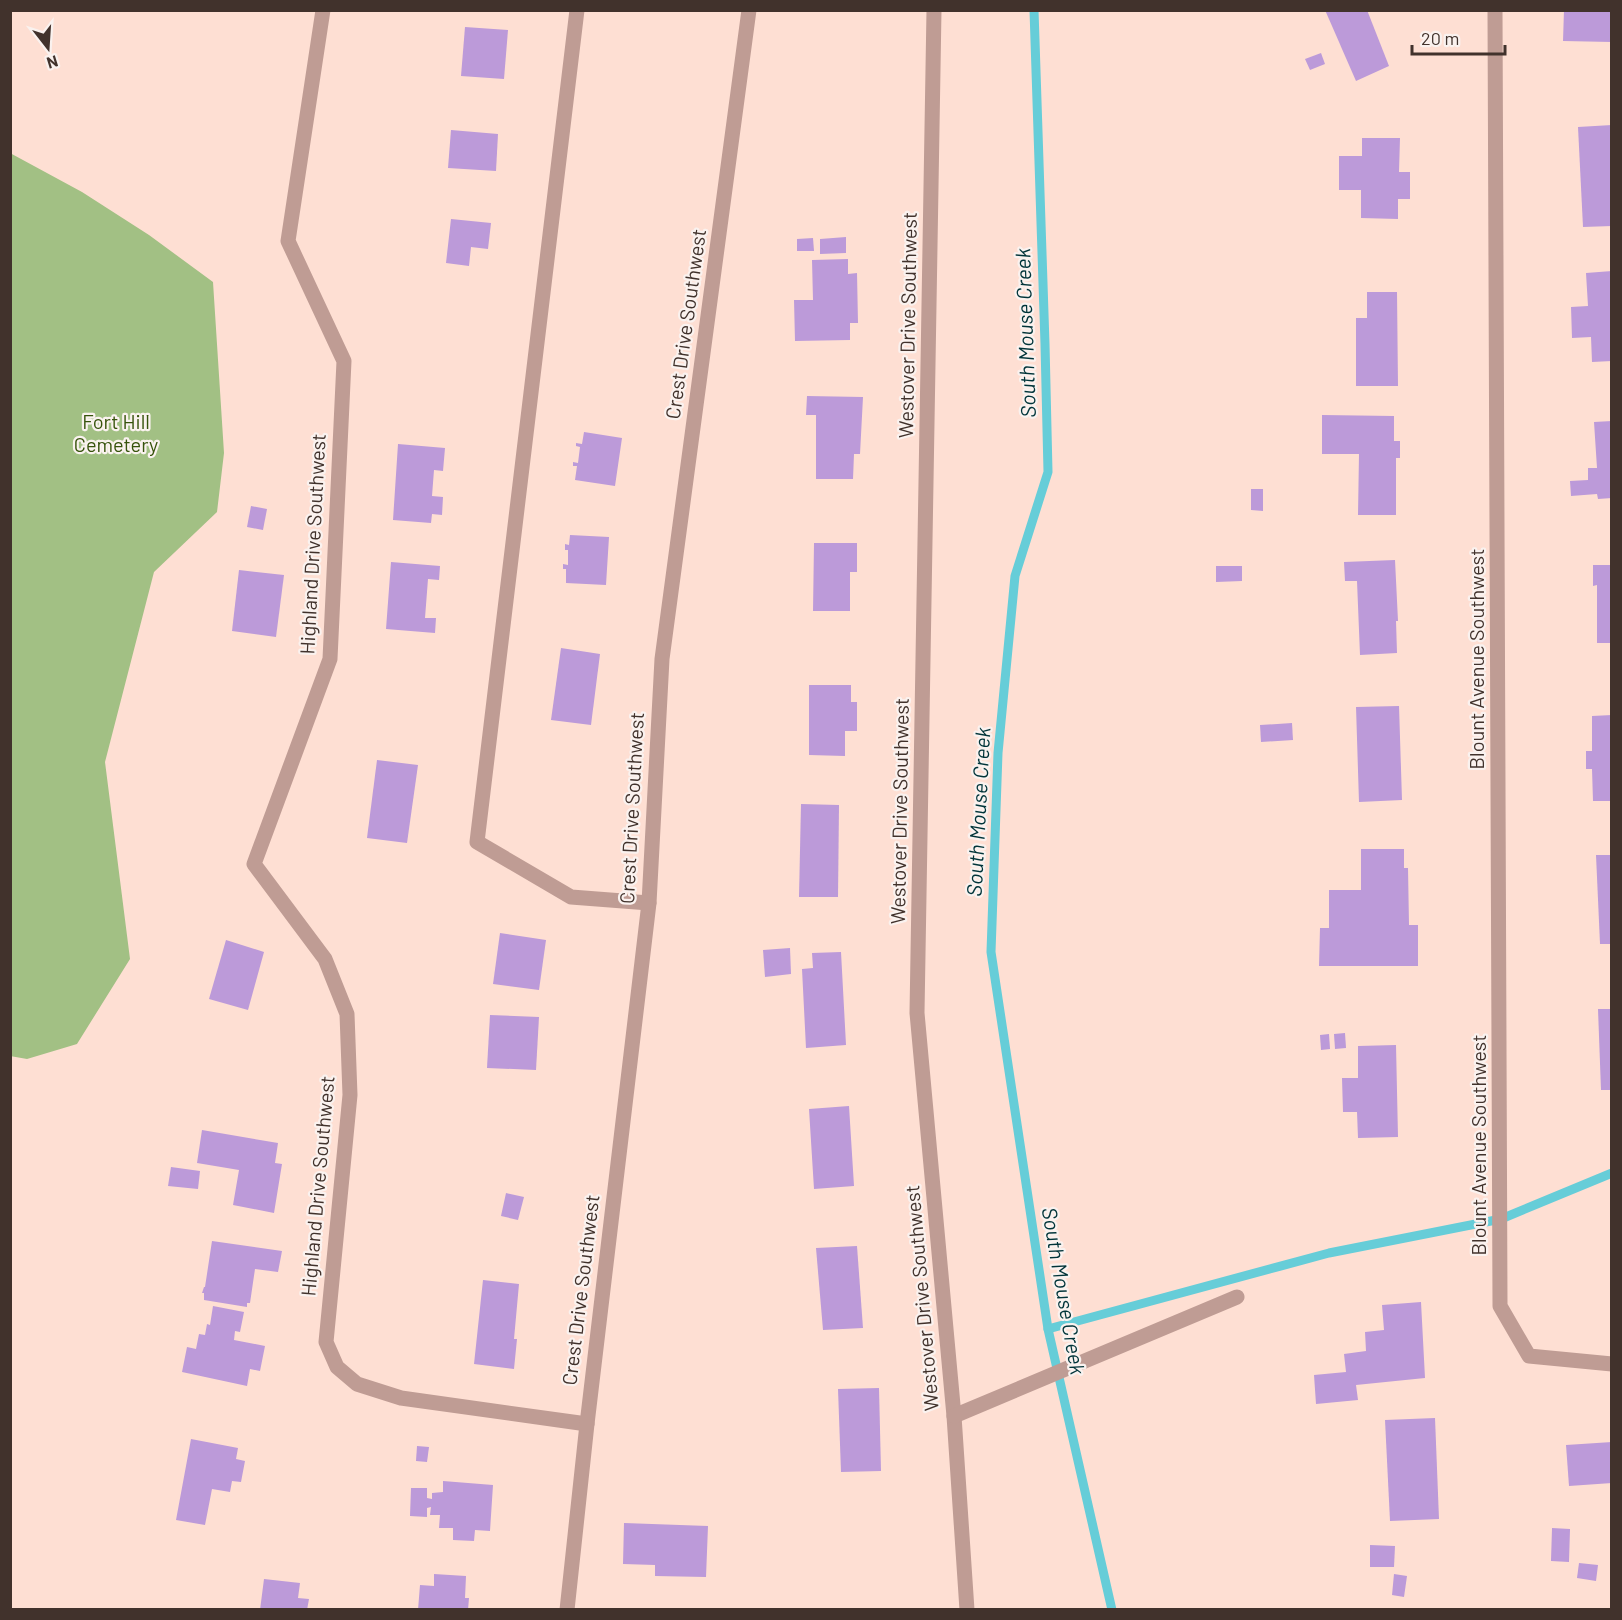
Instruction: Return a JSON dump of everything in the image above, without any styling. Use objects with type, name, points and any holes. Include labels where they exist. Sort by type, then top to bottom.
[{"type":"street","name":"Highland Drive Southwest","points":[[323,10],[288,241],[344,361],[330,658],[254,864],[325,959],[347,1014],[350,1095],[326,1342],[337,1367],[357,1384],[401,1398],[587,1424]]},
{"type":"street","points":[[577,10],[477,842],[571,897],[649,903]]},
{"type":"street","name":"Crest Drive Southwest","points":[[567,1610],[649,903],[662,659],[749,10]]},
{"type":"street","name":"Westover Drive Southwest","points":[[934,10],[917,1013],[954,1416],[967,1610]]},
{"type":"street","name":"Blount Avenue Southwest","points":[[1495,10],[1500,1306],[1529,1356],[1611,1364]]},
{"type":"street","points":[[954,1416],[1237,1297]]},
{"type":"green space","name":"Fort Hill Cemetery","points":[[10,153],[82,192],[149,235],[213,282],[224,453],[217,512],[154,572],[105,762],[130,959],[77,1044],[27,1059],[10,1056]]},
{"type":"building","points":[[1325,10],[1367,10],[1389,66],[1356,81]]},
{"type":"building","points":[[1564,10],[1612,10],[1612,42],[1563,41]]},
{"type":"building","points":[[465,27],[508,30],[504,79],[461,76]]},
{"type":"building","points":[[1321,53],[1325,64],[1310,70],[1305,59]]},
{"type":"building","points":[[1612,125],[1612,226],[1583,227],[1578,127]]},
{"type":"building","points":[[451,130],[498,134],[496,171],[448,168]]},
{"type":"building","points":[[1362,138],[1400,138],[1399,172],[1410,172],[1410,199],[1398,199],[1398,219],[1361,218],[1361,190],[1339,190],[1339,156],[1362,156]]},
{"type":"building","points":[[451,219],[491,223],[488,249],[471,247],[469,266],[446,263]]},
{"type":"building","points":[[846,237],[846,253],[820,254],[820,239]]},
{"type":"building","points":[[813,238],[814,251],[797,251],[797,239]]},
{"type":"building","points":[[848,259],[848,274],[857,273],[858,323],[850,323],[850,340],[795,341],[794,300],[813,300],[812,260]]},
{"type":"building","points":[[1612,271],[1612,361],[1592,362],[1591,337],[1572,338],[1571,307],[1588,306],[1586,273]]},
{"type":"building","points":[[1367,292],[1397,292],[1398,386],[1356,386],[1356,318],[1367,318]]},
{"type":"building","points":[[807,396],[863,397],[860,454],[854,454],[853,479],[816,479],[816,415],[806,415]]},
{"type":"building","points":[[1322,415],[1394,416],[1394,441],[1400,441],[1400,458],[1396,458],[1396,515],[1358,515],[1359,454],[1322,454]]},
{"type":"building","points":[[1612,421],[1612,498],[1598,499],[1597,494],[1571,496],[1570,481],[1588,480],[1588,468],[1597,468],[1594,422]]},
{"type":"building","points":[[584,432],[622,438],[615,486],[575,480],[577,466],[573,466],[573,462],[578,463],[580,447],[576,446],[576,443],[582,444]]},
{"type":"building","points":[[398,444],[445,448],[443,471],[434,470],[432,496],[443,497],[442,515],[432,514],[431,523],[393,520]]},
{"type":"building","points":[[1251,489],[1263,489],[1263,511],[1251,510]]},
{"type":"building","points":[[251,506],[267,509],[263,530],[247,527]]},
{"type":"building","points":[[570,535],[609,537],[606,585],[566,583],[566,569],[563,569],[563,564],[568,565],[568,550],[565,550],[565,544],[569,545]]},
{"type":"building","points":[[814,543],[857,543],[857,572],[850,572],[850,611],[813,611]]},
{"type":"building","points":[[1395,560],[1397,653],[1360,655],[1357,581],[1345,581],[1344,562]]},
{"type":"building","points":[[391,562],[440,566],[439,580],[428,579],[425,618],[436,618],[435,633],[386,629]]},
{"type":"building","points":[[1593,565],[1612,565],[1612,643],[1597,643],[1597,585],[1593,586]]},
{"type":"building","points":[[1216,566],[1242,566],[1242,581],[1216,582]]},
{"type":"building","points":[[239,570],[284,575],[276,637],[232,631]]},
{"type":"building","points":[[561,648],[600,654],[591,725],[551,720]]},
{"type":"building","points":[[809,685],[851,685],[851,702],[857,702],[857,731],[845,731],[845,756],[809,755]]},
{"type":"building","points":[[1399,706],[1402,800],[1359,802],[1356,707]]},
{"type":"building","points":[[1612,715],[1612,801],[1593,801],[1592,769],[1586,769],[1586,751],[1592,751],[1592,716]]},
{"type":"building","points":[[1292,723],[1293,740],[1261,742],[1260,725]]},
{"type":"building","points":[[377,760],[418,765],[407,843],[367,838]]},
{"type":"building","points":[[801,804],[839,805],[838,897],[799,897]]},
{"type":"building","points":[[1361,849],[1404,849],[1404,868],[1408,868],[1409,925],[1418,925],[1418,966],[1319,966],[1320,928],[1329,928],[1329,890],[1361,890]]},
{"type":"building","points":[[1596,855],[1612,855],[1612,944],[1600,944]]},
{"type":"building","points":[[500,933],[546,940],[539,990],[493,984]]},
{"type":"building","points":[[226,940],[264,952],[248,1010],[209,999]]},
{"type":"building","points":[[790,948],[791,974],[765,977],[763,950]]},
{"type":"building","points":[[841,952],[846,1045],[806,1048],[802,969],[813,968],[812,953]]},
{"type":"building","points":[[1598,1009],[1612,1009],[1612,1090],[1601,1090]]},
{"type":"building","points":[[490,1015],[539,1017],[536,1070],[487,1068]]},
{"type":"building","points":[[1345,1033],[1346,1048],[1335,1049],[1334,1034]]},
{"type":"building","points":[[1329,1034],[1330,1049],[1321,1050],[1320,1035]]},
{"type":"building","points":[[1396,1045],[1398,1137],[1358,1138],[1357,1112],[1343,1112],[1342,1078],[1358,1078],[1358,1046]]},
{"type":"building","points":[[849,1106],[854,1186],[814,1189],[809,1109]]},
{"type":"building","points":[[202,1130],[278,1143],[275,1163],[282,1164],[274,1213],[233,1205],[239,1170],[197,1163]]},
{"type":"building","points":[[171,1167],[200,1171],[198,1189],[168,1186]]},
{"type":"building","points":[[506,1193],[524,1197],[518,1220],[501,1216]]},
{"type":"building","points":[[212,1241],[282,1251],[278,1272],[255,1269],[250,1303],[247,1303],[247,1307],[204,1300],[204,1293],[202,1293],[205,1287]]},
{"type":"building","points":[[857,1246],[863,1328],[823,1330],[816,1248]]},
{"type":"building","points":[[483,1280],[519,1284],[514,1369],[474,1364]]},
{"type":"building","points":[[1421,1302],[1425,1378],[1356,1385],[1358,1400],[1316,1404],[1314,1375],[1346,1372],[1344,1354],[1366,1351],[1365,1332],[1384,1330],[1382,1305]]},
{"type":"building","points":[[213,1306],[244,1312],[240,1332],[235,1331],[234,1340],[265,1346],[260,1371],[250,1369],[247,1386],[182,1372],[187,1347],[196,1349],[199,1334],[205,1335],[207,1324],[210,1325]]},
{"type":"building","points":[[879,1388],[881,1471],[841,1472],[838,1389]]},
{"type":"building","points":[[1435,1418],[1439,1519],[1390,1521],[1385,1420]]},
{"type":"building","points":[[191,1439],[238,1448],[236,1459],[245,1461],[241,1482],[232,1481],[230,1492],[212,1489],[205,1525],[176,1520]]},
{"type":"building","points":[[1612,1442],[1612,1483],[1569,1486],[1566,1445]]},
{"type":"building","points":[[417,1446],[429,1447],[427,1462],[416,1461]]},
{"type":"building","points":[[443,1481],[493,1485],[490,1531],[475,1530],[474,1541],[453,1540],[453,1528],[439,1528],[440,1515],[430,1515],[431,1507],[427,1508],[427,1517],[410,1516],[411,1488],[427,1488],[427,1498],[432,1499],[432,1493],[443,1492]]},
{"type":"building","points":[[624,1523],[708,1526],[706,1577],[655,1576],[655,1565],[623,1564]]},
{"type":"building","points":[[1552,1528],[1570,1529],[1569,1562],[1551,1561]]},
{"type":"building","points":[[1370,1545],[1395,1546],[1394,1567],[1370,1567]]},
{"type":"building","points":[[1579,1563],[1598,1565],[1596,1581],[1577,1578]]},
{"type":"building","points":[[434,1574],[466,1576],[465,1598],[469,1598],[468,1610],[418,1610],[420,1585],[434,1586]]},
{"type":"building","points":[[1394,1574],[1407,1576],[1404,1597],[1392,1595]]},
{"type":"building","points":[[264,1579],[300,1583],[298,1598],[309,1599],[307,1610],[260,1610]]},
{"type":"waterway","name":"South Mouse Creek","points":[[1034,10],[1048,472],[1015,576],[998,753],[991,952],[1048,1329],[1112,1610]]},
{"type":"waterway","points":[[1048,1329],[1329,1253],[1501,1219],[1612,1173]]}]
